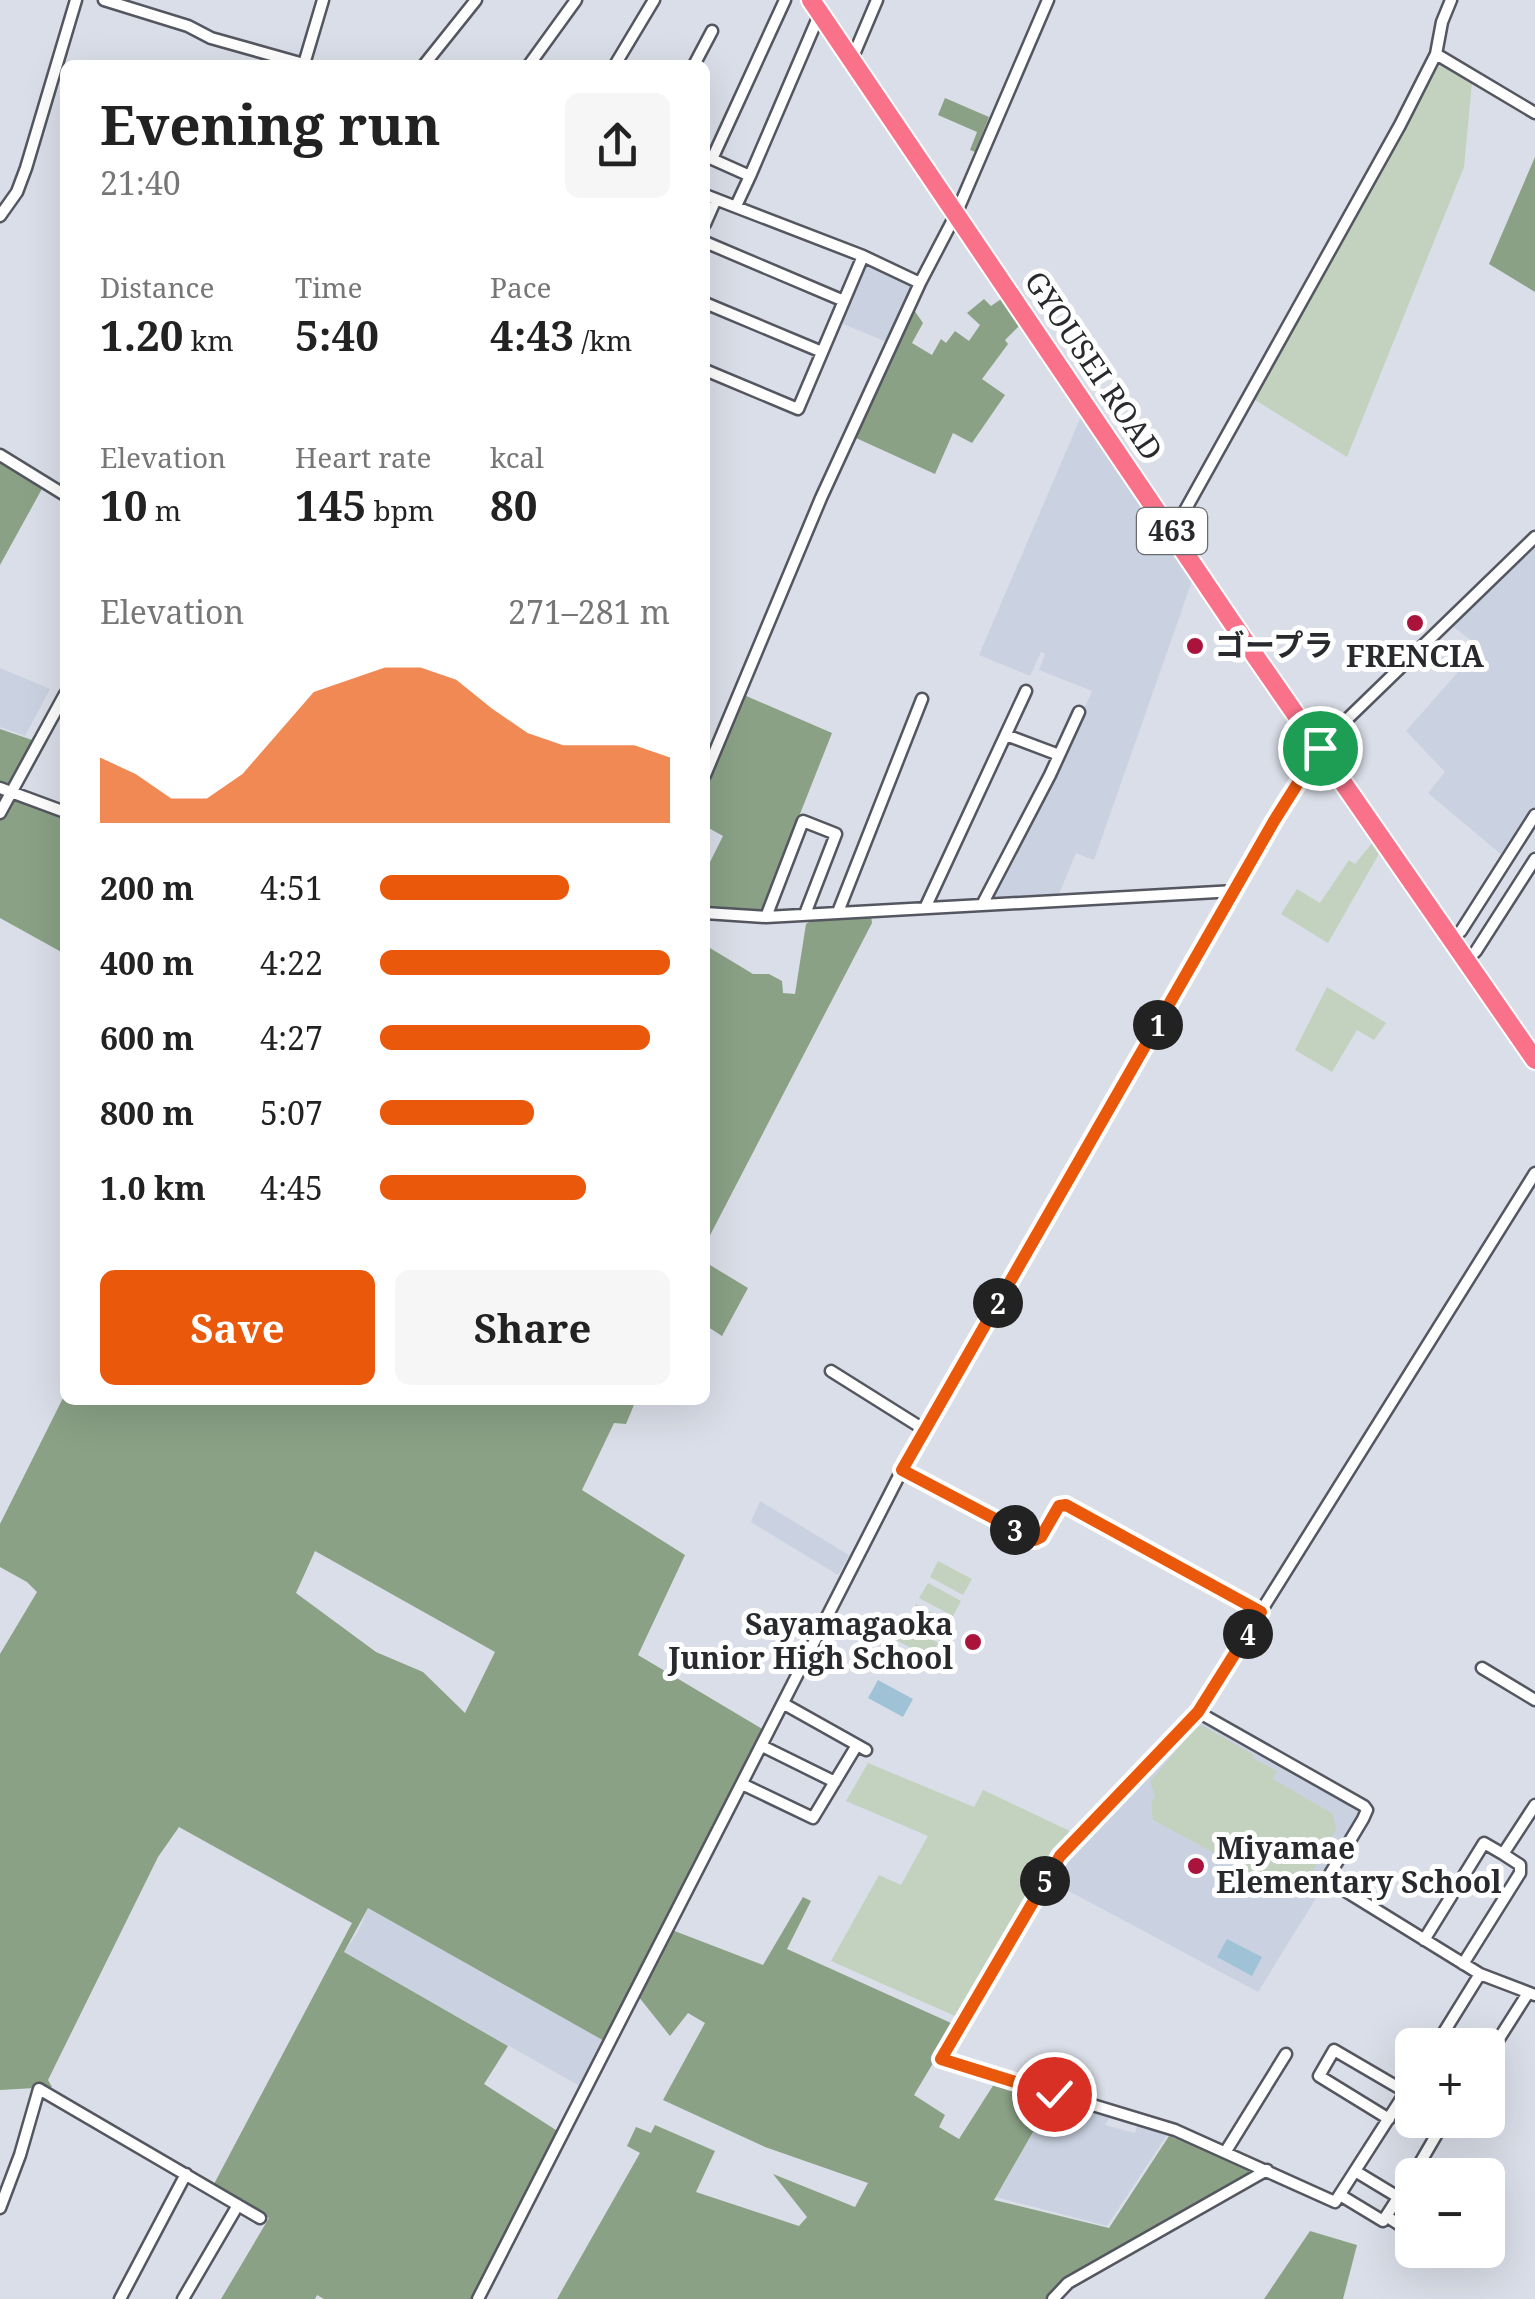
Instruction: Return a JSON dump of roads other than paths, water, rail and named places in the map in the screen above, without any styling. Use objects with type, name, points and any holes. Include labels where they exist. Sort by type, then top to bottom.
[{"type":"highway","name":"GYOUSEI ROAD","points":[[815,7],[1535,1060]]},
{"type":"street","points":[[0,216],[17,192],[26,168],[76,0]]},
{"type":"street","points":[[104,0],[188,26],[211,38],[291,60]]},
{"type":"street","points":[[306,60],[324,0]]},
{"type":"street","points":[[428,60],[476,0]]},
{"type":"street","points":[[533,60],[576,0]]},
{"type":"street","points":[[618,60],[654,0]]},
{"type":"street","points":[[750,176],[712,159],[785,0]]},
{"type":"street","points":[[852,60],[877,0]]},
{"type":"street","points":[[710,763],[822,498],[920,283],[956,214],[1048,0]]},
{"type":"street","points":[[1173,532],[1400,125],[1436,54],[1442,22],[1452,0]]},
{"type":"street","points":[[736,206],[815,7]]},
{"type":"street","points":[[697,60],[712,31]]},
{"type":"street","points":[[1436,54],[1535,114]]},
{"type":"street","points":[[710,197],[863,256],[920,283]]},
{"type":"street","points":[[710,244],[844,301]]},
{"type":"street","points":[[710,372],[798,409],[863,256]]},
{"type":"street","points":[[710,304],[822,352]]},
{"type":"street","points":[[0,455],[60,491]]},
{"type":"street","points":[[478,2299],[902,1470],[1274,821],[1320,748],[1535,538]]},
{"type":"street","points":[[926,906],[1026,691]]},
{"type":"street","points":[[838,912],[922,699]]},
{"type":"street","points":[[0,814],[6,790],[60,702]]},
{"type":"street","points":[[982,904],[1079,712]]},
{"type":"street","points":[[1006,735],[1059,755]]},
{"type":"street","points":[[6,790],[60,810]]},
{"type":"street","points":[[1452,938],[1535,815]]},
{"type":"street","points":[[766,917],[803,822],[836,834],[805,914]]},
{"type":"street","points":[[1467,960],[1535,859]]},
{"type":"street","points":[[710,913],[766,917],[1236,891]]},
{"type":"street","points":[[1395,2109],[1335,2202],[1175,2130],[941,2059],[1063,1851],[1198,1712],[1535,1173]]},
{"type":"street","points":[[831,1371],[926,1430]]},
{"type":"street","points":[[902,1470],[1035,1540],[1041,1537],[1059,1506],[1066,1505],[1261,1612]]},
{"type":"street","points":[[1482,1668],[1535,1700]]},
{"type":"street","points":[[742,1784],[813,1818],[862,1748],[784,1704]]},
{"type":"street","points":[[1198,1712],[1364,1806],[1364,1819],[1330,1878],[1480,1974],[1532,1994],[1505,2032]]},
{"type":"street","points":[[762,1746],[835,1782]]},
{"type":"street","points":[[1504,1854],[1535,1804]]},
{"type":"street","points":[[1424,1940],[1484,1843],[1504,1854],[1520,1864],[1520,1873],[1463,1964]]},
{"type":"street","points":[[1447,2028],[1480,1974]]},
{"type":"street","points":[[1389,2119],[1318,2076],[1334,2050],[1395,2079]]},
{"type":"street","points":[[1226,2152],[1286,2054]]},
{"type":"street","points":[[0,2208],[39,2089],[260,2218]]},
{"type":"street","points":[[1053,2299],[1068,2283],[1267,2170]]},
{"type":"street","points":[[1355,2171],[1395,2195]]},
{"type":"street","points":[[120,2299],[186,2174]]},
{"type":"street","points":[[1340,2195],[1383,2222],[1395,2202]]},
{"type":"street","points":[[184,2299],[238,2205]]},
{"type":"street","points":[[1386,2216],[1395,2222]]},
{"type":"water","points":[[878,1680],[913,1699],[903,1717],[868,1698]]},
{"type":"water","points":[[1227,1939],[1262,1957],[1252,1976],[1217,1957]]},
{"type":"place","name":"FRENCIA","points":[[1415,623]]},
{"type":"place","name":"ゴープラ","points":[[1195,646]]},
{"type":"place","name":"Sayamagaoka Junior High School","points":[[973,1642]]},
{"type":"place","name":"Miyamae Elementary School","points":[[1196,1866]]}]
